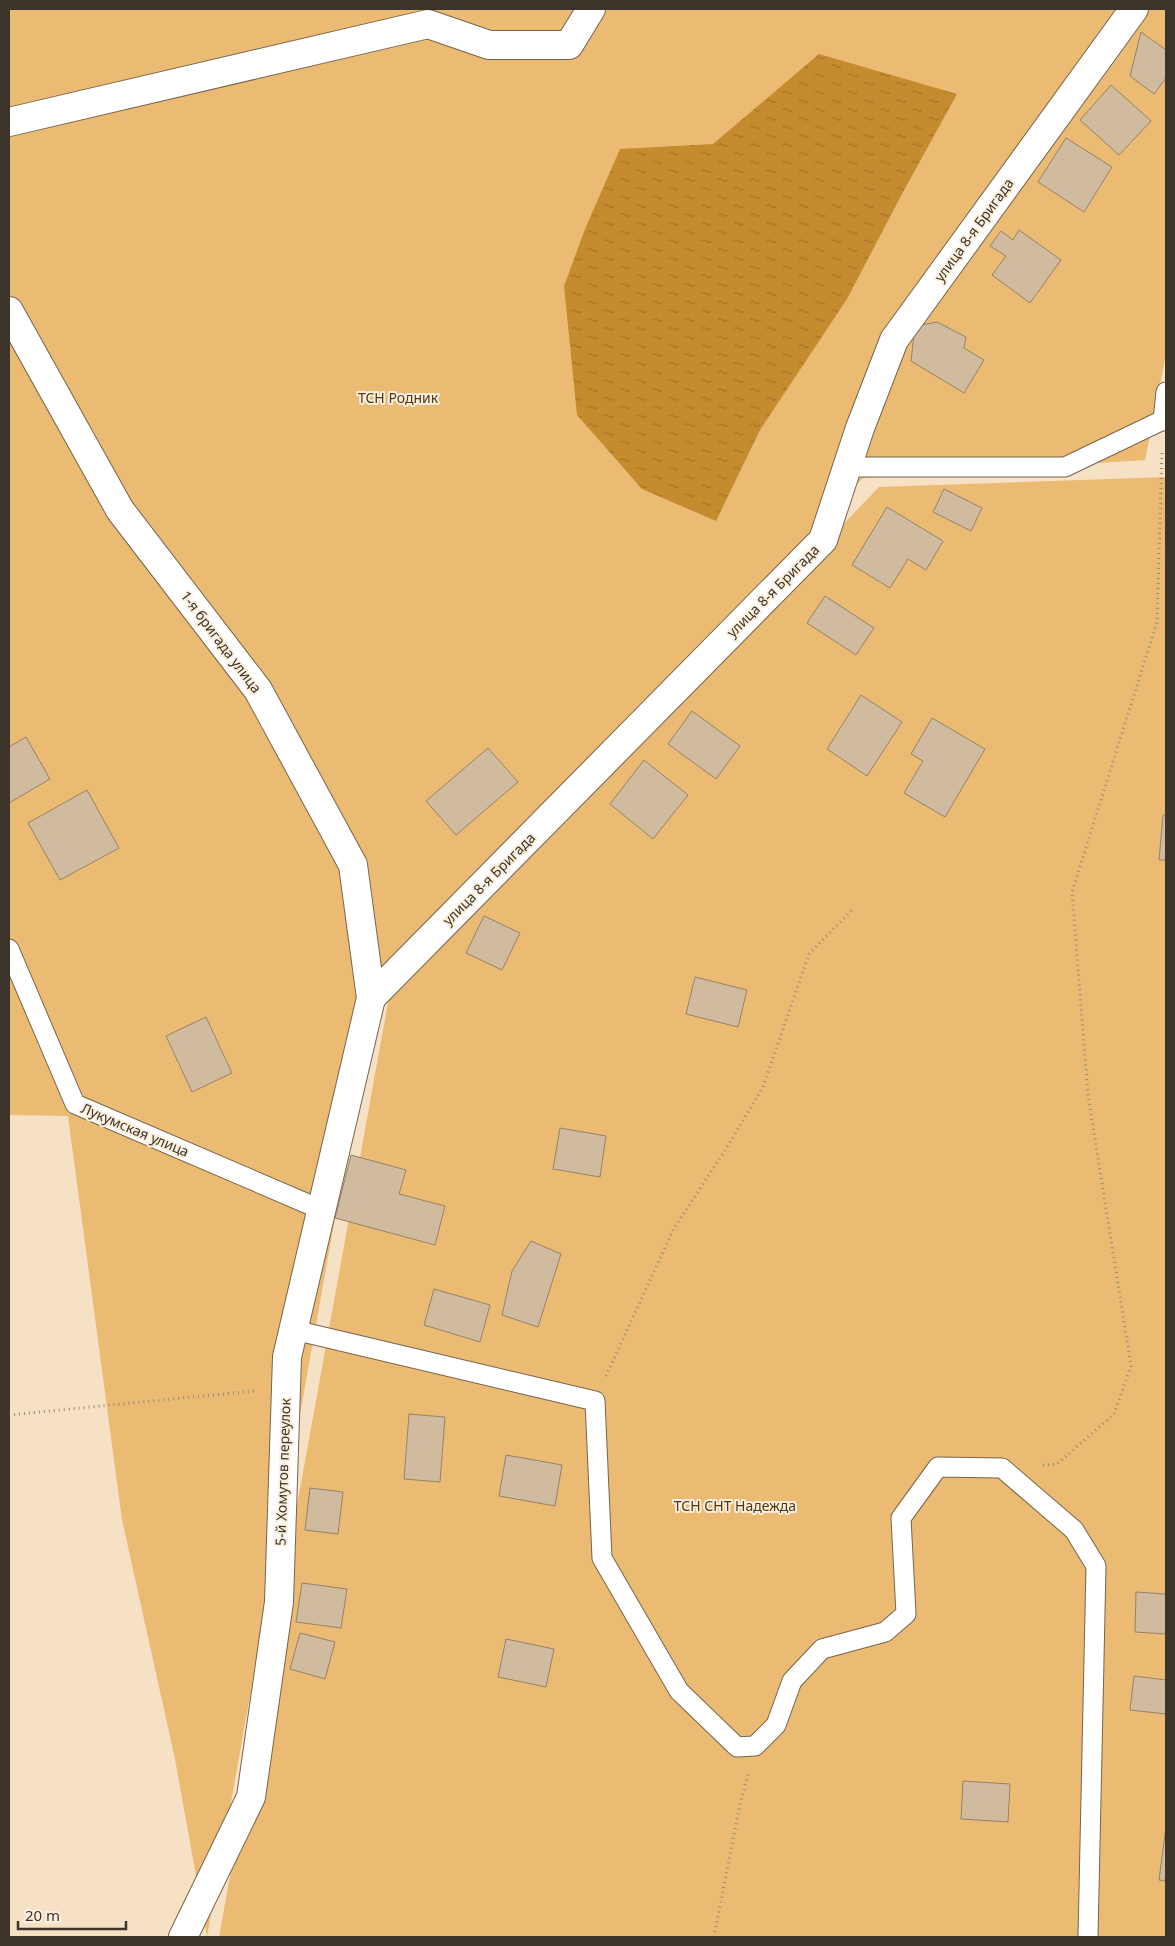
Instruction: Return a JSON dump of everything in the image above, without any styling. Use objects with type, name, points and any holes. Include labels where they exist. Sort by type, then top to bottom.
[{"type":"street","points":[[9,122],[428,24],[489,45],[569,45],[591,9]]},
{"type":"street","name":"улица 8-я Бригада","points":[[371,998],[823,540],[847,467],[894,340],[1134,9]]},
{"type":"street","name":"1-я бригада улица","points":[[9,311],[120,510],[258,690],[353,865],[371,998]]},
{"type":"street","name":"5-й Хомутов переулок","points":[[183,1937],[251,1797],[278,1602],[287,1357],[371,998]]},
{"type":"lane","points":[[847,467],[1065,467],[1165,420],[1166,392]]},
{"type":"lane","name":"Лукумская улица","points":[[9,949],[75,1104],[322,1210]]},
{"type":"lane","points":[[294,1330],[595,1400],[602,1558],[679,1691],[737,1747],[755,1746],[776,1725],[792,1682],[822,1649],[885,1632],[906,1614],[901,1518],[938,1467],[1002,1468],[1074,1530],[1096,1566],[1088,1937]]},
{"type":"path","points":[[1002,1468],[1057,1464],[1114,1414],[1132,1366],[1088,1094],[1072,892],[1157,622],[1165,420]]},
{"type":"path","points":[[595,1400],[672,1230],[727,1147],[763,1088],[809,954],[852,910]]},
{"type":"path","points":[[9,1415],[286,1388]]},
{"type":"path","points":[[714,1937],[740,1804],[755,1746]]},
{"type":"green space","name":"ТСН Родник","points":[[9,9],[1166,9],[1166,355],[1145,460],[863,478],[388,965],[335,1218],[207,1937],[175,1759],[122,1520],[68,1116],[9,1115]]},
{"type":"green space","name":"ТСН СНТ Надежда","points":[[1166,477],[1166,1937],[219,1937],[389,997],[879,487]]},
{"type":"water","points":[[819,54],[957,94],[847,299],[760,430],[716,521],[642,489],[577,415],[564,286],[585,229],[620,149],[713,144]]},
{"type":"building","points":[[1141,32],[1166,50],[1166,78],[1154,94],[1130,76]]},
{"type":"building","points":[[1111,85],[1151,121],[1119,155],[1080,120]]},
{"type":"building","points":[[1066,138],[1112,167],[1084,212],[1038,182]]},
{"type":"building","points":[[1019,230],[1061,260],[1030,303],[992,275],[1006,256],[990,246],[1001,231],[1013,240]]},
{"type":"building","points":[[937,322],[966,337],[964,348],[984,360],[964,393],[911,361],[915,326]]},
{"type":"building","points":[[944,489],[982,508],[971,531],[933,512]]},
{"type":"building","points":[[887,507],[943,541],[926,570],[908,559],[890,588],[852,565]]},
{"type":"building","points":[[825,596],[874,628],[856,655],[807,623]]},
{"type":"building","points":[[861,695],[902,722],[867,776],[827,749]]},
{"type":"building","points":[[692,711],[740,746],[716,779],[668,744]]},
{"type":"building","points":[[932,718],[985,749],[945,817],[904,793],[923,761],[911,754]]},
{"type":"building","points":[[26,737],[50,779],[9,803],[9,747]]},
{"type":"building","points":[[488,748],[518,782],[456,835],[426,801]]},
{"type":"building","points":[[644,760],[688,795],[653,839],[610,804]]},
{"type":"building","points":[[87,790],[119,848],[60,880],[28,823]]},
{"type":"building","points":[[1163,815],[1166,815],[1166,860],[1159,860]]},
{"type":"building","points":[[484,916],[520,933],[502,970],[466,953]]},
{"type":"building","points":[[695,977],[747,990],[738,1027],[686,1014]]},
{"type":"building","points":[[206,1017],[232,1073],[192,1092],[166,1036]]},
{"type":"building","points":[[560,1128],[606,1136],[600,1177],[553,1169]]},
{"type":"building","points":[[351,1155],[406,1170],[399,1194],[445,1206],[435,1245],[335,1218]]},
{"type":"building","points":[[531,1241],[561,1254],[538,1327],[502,1315],[512,1271]]},
{"type":"building","points":[[434,1289],[490,1305],[480,1342],[424,1325]]},
{"type":"building","points":[[409,1414],[445,1417],[440,1482],[404,1479]]},
{"type":"building","points":[[506,1455],[562,1465],[555,1506],[499,1496]]},
{"type":"building","points":[[310,1488],[343,1492],[338,1534],[305,1530]]},
{"type":"building","points":[[302,1583],[347,1589],[341,1628],[296,1622]]},
{"type":"building","points":[[1136,1592],[1166,1594],[1166,1634],[1135,1632]]},
{"type":"building","points":[[300,1633],[335,1642],[325,1679],[290,1669]]},
{"type":"building","points":[[506,1639],[554,1649],[546,1687],[498,1677]]},
{"type":"building","points":[[1134,1676],[1166,1680],[1166,1714],[1130,1710]]},
{"type":"building","points":[[963,1781],[1010,1784],[1008,1822],[961,1819]]},
{"type":"building","points":[[1166,1827],[1166,1881],[1159,1880]]}]
